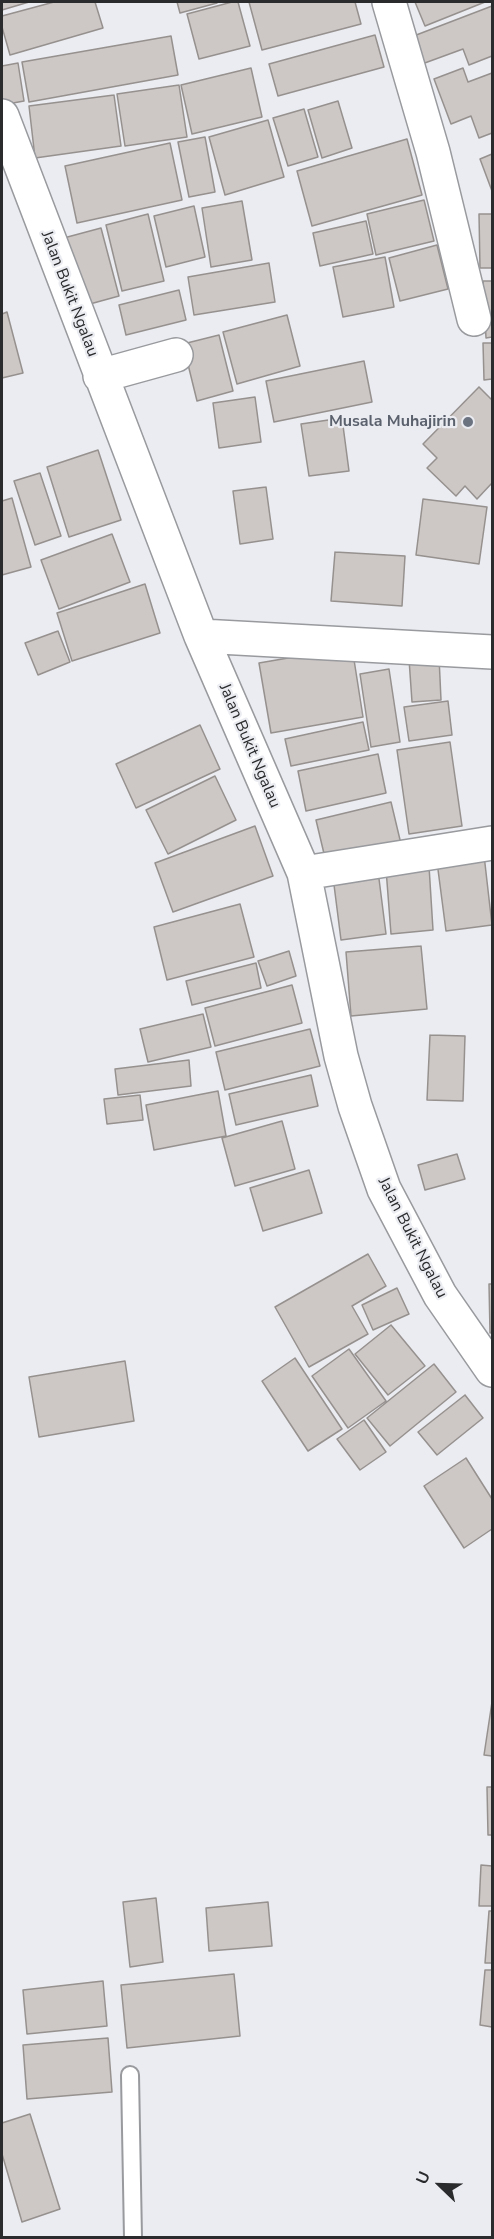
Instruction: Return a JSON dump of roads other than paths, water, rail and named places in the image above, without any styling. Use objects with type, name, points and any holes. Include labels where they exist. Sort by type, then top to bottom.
[{"type":"street","points":[[389,2],[433,152],[474,319]]},
{"type":"street","name":"Jalan Bukit Ngalau","points":[[2,116],[201,636],[304,873],[341,1056],[354,1106],[384,1189],[440,1295],[492,1370]]},
{"type":"street","points":[[100,376],[176,355]]},
{"type":"street","points":[[201,636],[492,652]]},
{"type":"street","points":[[304,873],[492,843]]},
{"type":"lane","points":[[130,2076],[133,2238]]},
{"type":"place","name":"Musala Muhajirin","points":[[468,422]]}]
